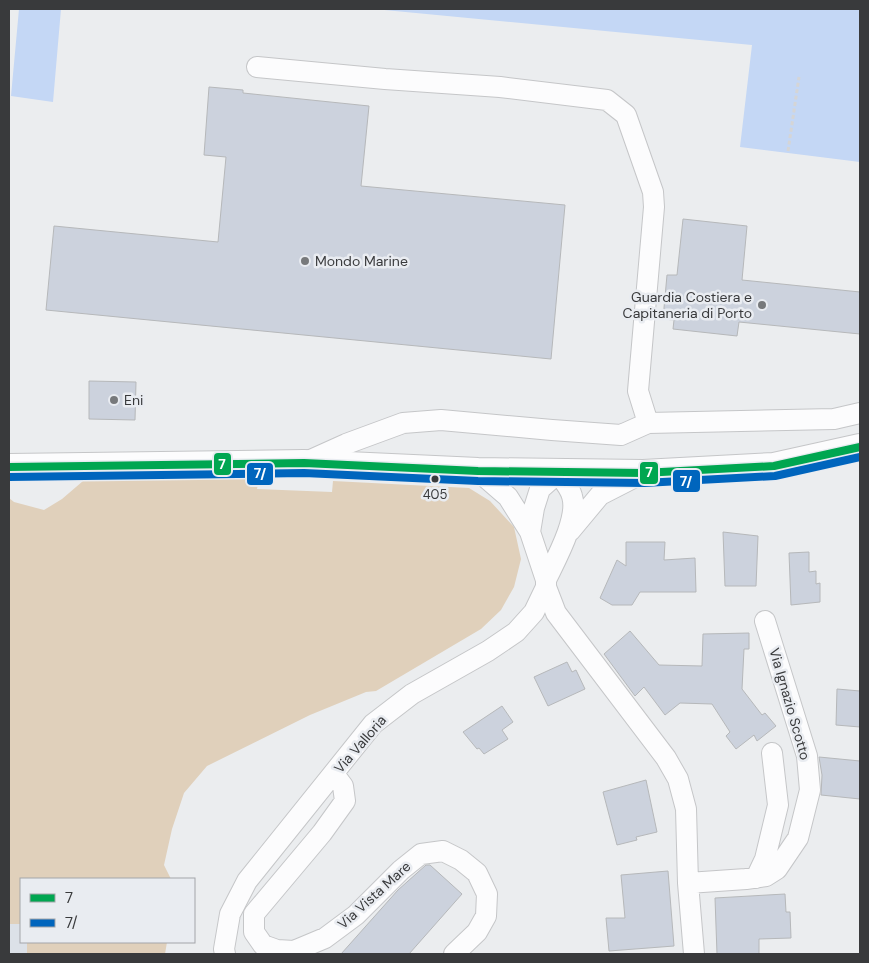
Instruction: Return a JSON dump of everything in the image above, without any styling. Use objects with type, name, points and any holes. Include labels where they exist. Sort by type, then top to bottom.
[{"type":"main road","points":[[9,467],[304,462],[478,471],[643,473],[774,466],[860,447]]},
{"type":"street","points":[[257,67],[500,87],[597,98],[607,100],[626,114],[653,192],[654,207],[638,392],[648,424]]},
{"type":"street","points":[[304,462],[403,423],[441,420],[622,435],[648,424],[834,419],[860,413]]},
{"type":"street","points":[[478,471],[508,497],[530,532],[556,613],[666,758],[678,779],[686,809],[688,883],[694,954]]},
{"type":"street","points":[[530,532],[534,508],[540,489],[558,473],[572,494],[574,504],[567,534]]},
{"type":"street","points":[[567,534],[600,495],[643,473]]},
{"type":"street","name":"Via Valloria","points":[[225,954],[224,949],[230,914],[248,880],[373,724],[412,694],[488,651],[516,632],[534,612],[567,534]]},
{"type":"street","name":"Via Ignazio Scotto","points":[[688,883],[766,876],[777,869],[798,838],[810,790],[807,756],[765,621]]},
{"type":"street","points":[[756,878],[765,859],[778,805],[772,753]]},
{"type":"street","name":"Via Vista Mare","points":[[334,774],[342,786],[345,801],[322,833],[254,914],[254,932],[263,946],[294,952],[325,938],[356,915],[401,870],[421,854],[443,851],[461,860],[477,873],[487,894],[486,916],[477,932],[454,954]]},
{"type":"path","points":[[788,150],[799,77]]},
{"type":"shaded area","points":[[110,473],[260,475],[257,489],[332,492],[333,481],[469,488],[490,501],[514,527],[521,559],[514,587],[501,610],[481,629],[376,691],[366,692],[310,715],[207,766],[184,793],[172,829],[164,865],[170,878],[20,878],[20,924],[9,924],[9,498],[14,502],[44,510],[62,499],[83,481]]},
{"type":"shaded area","points":[[9,924],[20,924],[20,943],[27,943],[27,954],[9,954]]},
{"type":"shaded area","points":[[27,943],[167,943],[165,954],[27,954]]},
{"type":"water","points":[[19,9],[61,9],[53,102],[11,96]]},
{"type":"water","points":[[374,9],[860,9],[860,162],[740,147],[752,45]]},
{"type":"building","name":"Mondo Marine","points":[[209,87],[243,90],[243,93],[369,106],[361,186],[565,205],[551,359],[46,310],[54,226],[218,242],[226,157],[204,155]]},
{"type":"building","name":"Guardia Costiera e Capitaneria di Porto","points":[[683,219],[747,226],[742,280],[860,292],[860,334],[739,322],[737,336],[673,329],[674,320],[663,319],[667,275],[677,275]]},
{"type":"building","points":[[89,381],[136,382],[135,420],[89,419]]},
{"type":"building","points":[[723,532],[758,536],[756,586],[725,586]]},
{"type":"building","points":[[626,542],[665,542],[664,560],[695,558],[696,592],[640,592],[632,605],[612,605],[600,598],[617,560],[626,566]]},
{"type":"building","points":[[809,552],[809,572],[816,571],[816,584],[820,583],[820,602],[791,605],[789,553]]},
{"type":"building","points":[[630,631],[659,665],[702,666],[703,634],[749,633],[749,649],[744,649],[742,689],[762,715],[765,713],[776,726],[757,741],[754,735],[736,749],[726,736],[730,732],[712,704],[680,703],[665,715],[644,687],[635,696],[604,654]]},
{"type":"building","points":[[567,662],[572,672],[576,670],[585,689],[548,706],[534,677]]},
{"type":"building","points":[[837,689],[860,691],[860,727],[836,725]]},
{"type":"building","points":[[502,706],[513,722],[502,730],[508,739],[484,754],[479,748],[477,749],[463,732]]},
{"type":"building","points":[[819,757],[860,761],[860,799],[821,795],[822,775]]},
{"type":"building","points":[[646,780],[657,832],[636,837],[637,840],[617,845],[603,792]]},
{"type":"building","points":[[426,865],[430,865],[462,894],[409,954],[341,954],[398,890]]},
{"type":"building","points":[[668,871],[674,946],[609,951],[606,918],[625,918],[621,875]]},
{"type":"building","points":[[785,894],[786,912],[790,912],[791,938],[759,939],[759,954],[717,954],[715,898]]},
{"type":"transit line","name":"7","points":[[9,467],[304,463],[478,471],[643,473],[774,466],[860,447]]},
{"type":"transit line","name":"7/","points":[[9,477],[304,473],[478,481],[644,483],[775,476],[860,457]]},
{"type":"place","name":"Mondo Marine","points":[[305,261]]},
{"type":"place","name":"Guardia Costiera e Capitaneria di Porto","points":[[762,305]]},
{"type":"place","name":"Eni","points":[[114,400]]},
{"type":"place","name":"405","points":[[435,479]]}]
